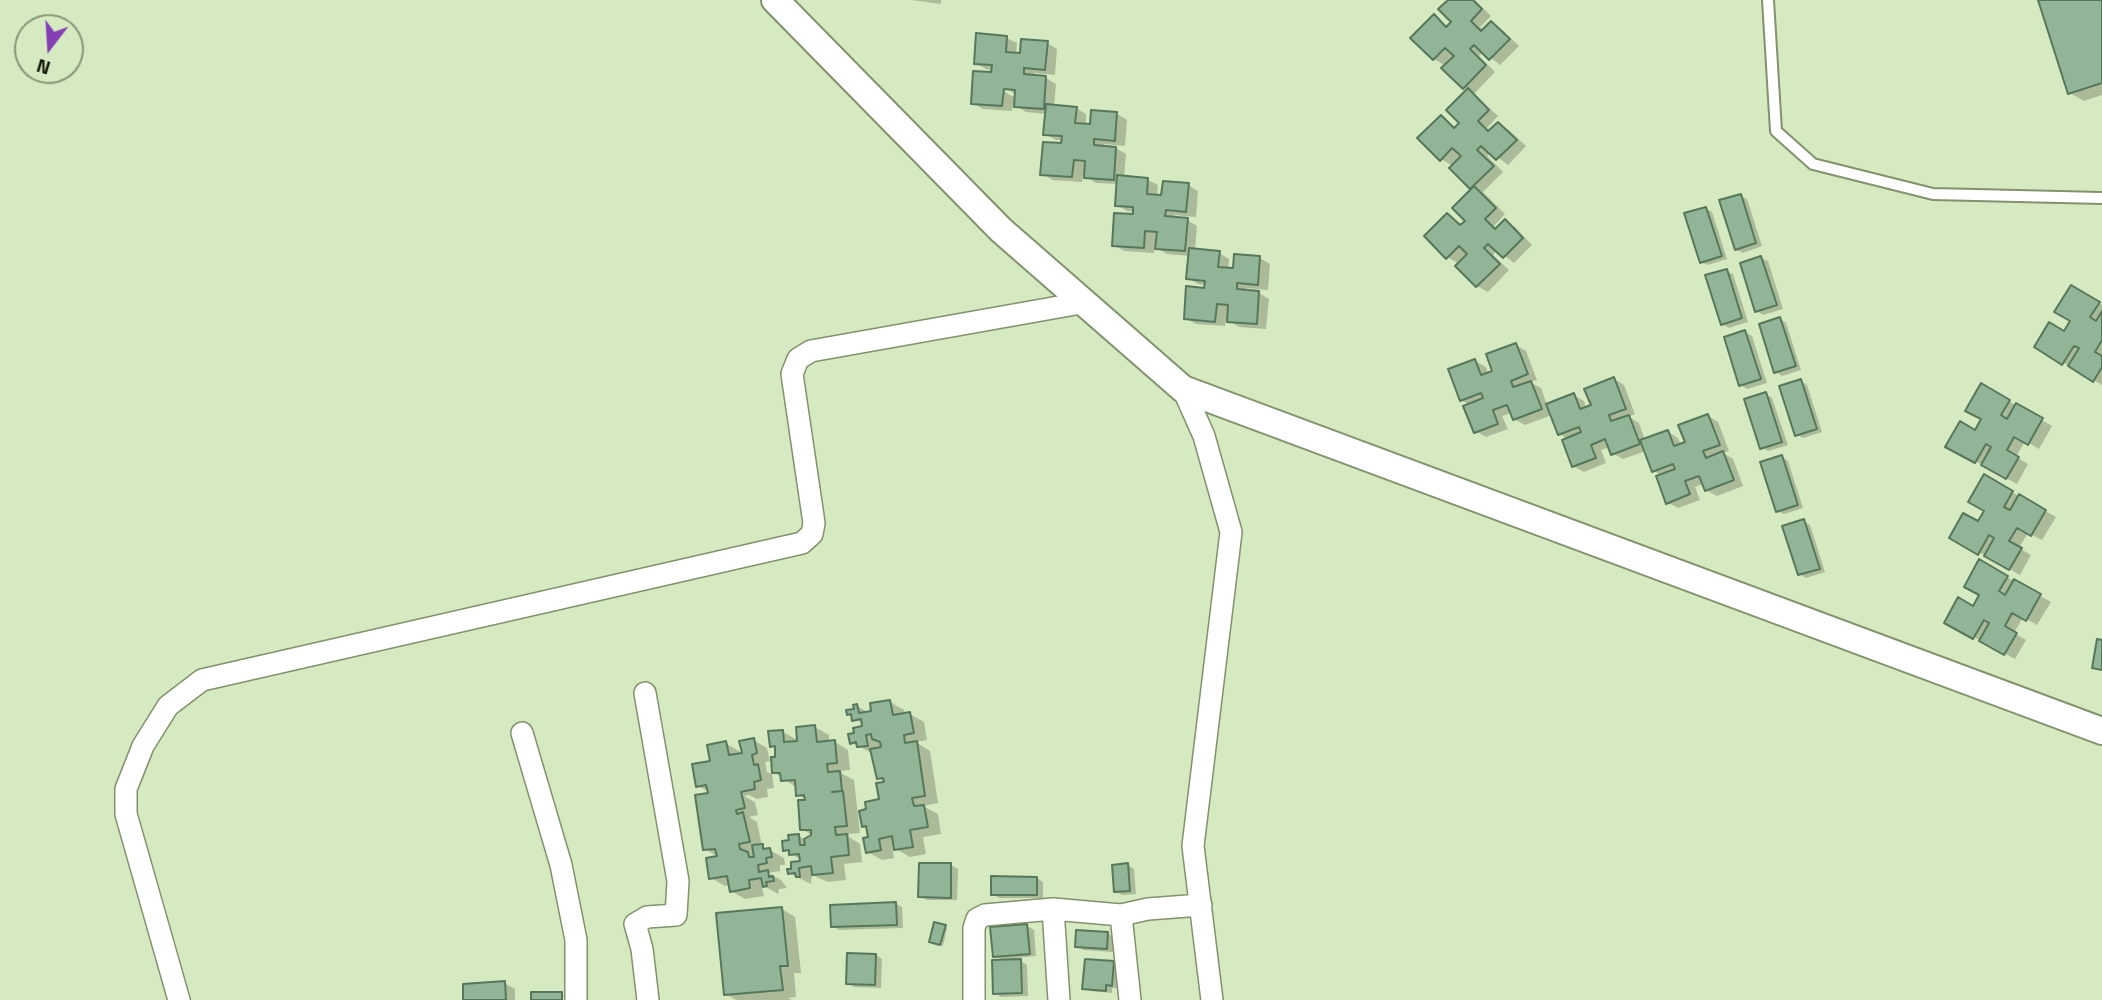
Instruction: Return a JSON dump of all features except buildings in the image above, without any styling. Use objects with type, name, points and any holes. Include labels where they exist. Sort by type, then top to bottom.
[{"type":"street","points":[[775,0],[1001,230],[1183,389],[2102,731]]},
{"type":"street","points":[[178,1000],[126,814],[127,789],[143,746],[168,706],[176,699],[202,680],[802,543],[812,534],[814,523],[792,374],[798,359],[811,351],[1082,303]]},
{"type":"street","points":[[1183,389],[1204,436],[1231,532],[1193,846],[1196,888],[1201,905],[1212,1000]]},
{"type":"street","points":[[645,693],[678,881],[676,915],[647,917],[635,924],[642,949],[648,1000]]},
{"type":"street","points":[[522,733],[561,865],[576,940],[576,1000]]},
{"type":"street","points":[[974,1000],[974,928],[977,919],[985,915],[1053,909],[1121,915],[1147,909],[1201,905]]},
{"type":"street","points":[[1053,909],[1059,1000]]},
{"type":"street","points":[[1121,915],[1130,1000]]},
{"type":"lane","points":[[1768,0],[1776,131],[1813,164],[1933,194],[2102,198]]}]
